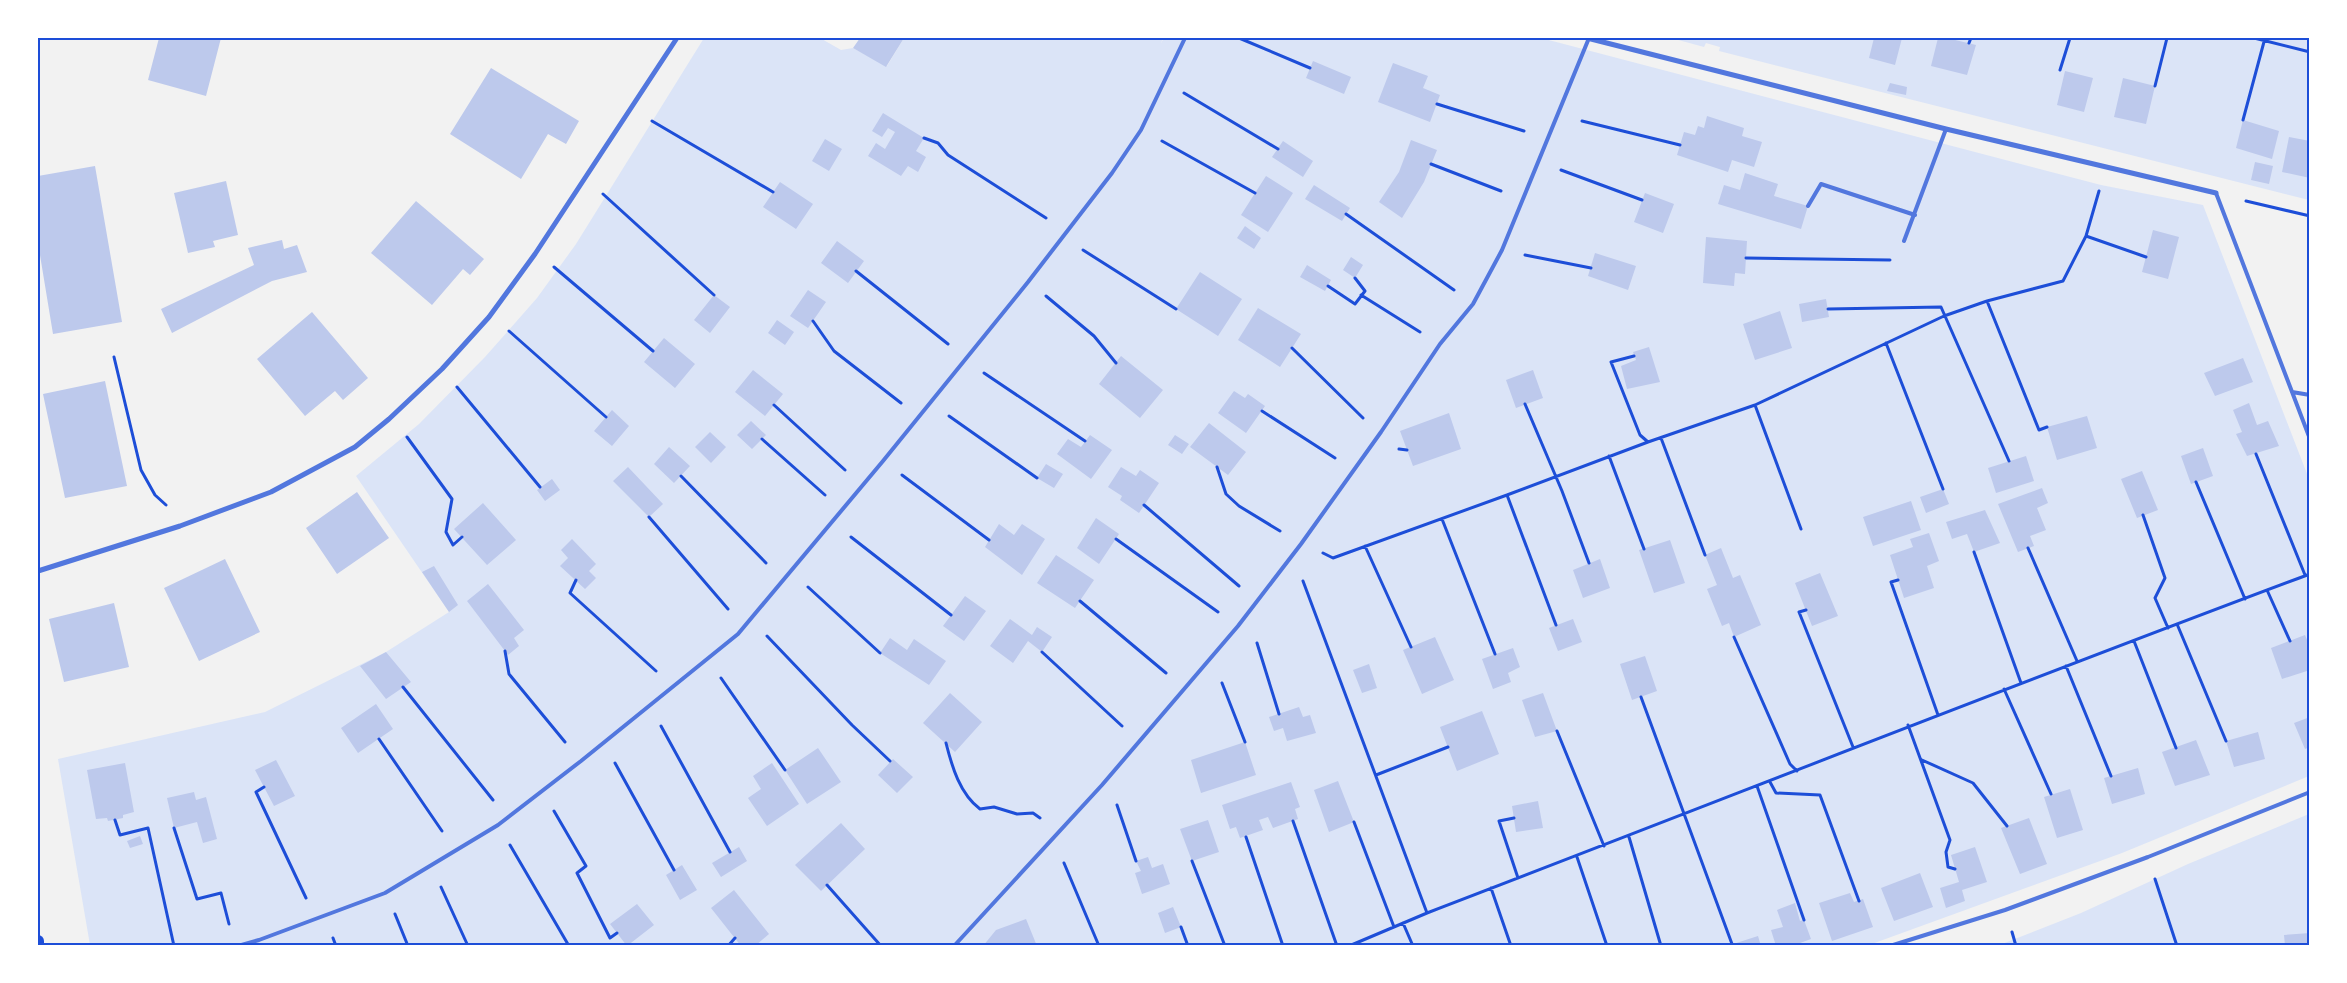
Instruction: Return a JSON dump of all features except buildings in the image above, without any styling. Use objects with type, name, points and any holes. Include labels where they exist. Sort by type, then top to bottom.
[{"type":"main road","points":[[38,941],[38,946]]},
{"type":"street","points":[[38,571],[180,526],[271,492],[355,447],[389,419],[442,369],[489,317],[535,254],[677,38]]},
{"type":"street","points":[[1588,38],[1946,129],[2216,193]]},
{"type":"lane","points":[[238,946],[312,921],[385,893],[435,865],[498,825],[542,792],[709,658],[745,626],[863,486],[966,359],[1112,173],[1140,130],[1185,38]]},
{"type":"lane","points":[[954,946],[1102,785],[1238,626],[1301,544],[1381,432],[1440,344],[1473,304],[1502,250],[1588,38]]},
{"type":"lane","points":[[1904,241],[1946,129]]},
{"type":"lane","points":[[1808,206],[1821,184],[1915,215]]},
{"type":"lane","points":[[2216,193],[2310,439]]},
{"type":"lane","points":[[2292,392],[2310,395]]},
{"type":"lane","points":[[1890,946],[2005,910],[2148,857],[2310,792]]},
{"type":"path","points":[[1239,38],[1310,68]]},
{"type":"path","points":[[1969,43],[1971,38]]},
{"type":"path","points":[[2060,70],[2070,38]]},
{"type":"path","points":[[2155,86],[2167,38]]},
{"type":"path","points":[[2254,38],[2310,52]]},
{"type":"path","points":[[2243,120],[2264,39]]},
{"type":"path","points":[[1164,82],[1278,149]]},
{"type":"path","points":[[1437,104],[1546,138]]},
{"type":"path","points":[[632,109],[773,192]]},
{"type":"path","points":[[1557,114],[1680,145]]},
{"type":"path","points":[[1140,130],[1255,193]]},
{"type":"path","points":[[1537,161],[1642,200]]},
{"type":"path","points":[[1431,164],[1522,200]]},
{"type":"path","points":[[1217,467],[1226,494],[1239,506],[1301,544],[1333,558],[1609,456],[1755,405],[1944,316],[1987,301],[2063,281],[2086,236],[2107,167]]},
{"type":"path","points":[[584,181],[605,195],[714,295]]},
{"type":"path","points":[[2216,193],[2310,216]]},
{"type":"path","points":[[1346,214],[1473,304]]},
{"type":"path","points":[[2086,236],[2146,257]]},
{"type":"path","points":[[1746,258],[1895,260],[1904,241]]},
{"type":"path","points":[[1502,250],[1591,268]]},
{"type":"path","points":[[535,254],[558,269],[654,350]]},
{"type":"path","points":[[856,271],[966,359],[1085,441]]},
{"type":"path","points":[[1328,286],[1355,304],[1365,291],[1355,278]]},
{"type":"path","points":[[1028,282],[1094,336],[1116,363]]},
{"type":"path","points":[[1361,295],[1440,344]]},
{"type":"path","points":[[1987,301],[2039,430],[2047,428]]},
{"type":"path","points":[[1828,309],[1941,307],[2009,461]]},
{"type":"path","points":[[489,317],[509,331],[606,417]]},
{"type":"path","points":[[813,321],[834,352],[919,416]]},
{"type":"path","points":[[1886,343],[1943,489]]},
{"type":"path","points":[[1292,348],[1370,426],[1381,432]]},
{"type":"path","points":[[1634,356],[1611,362],[1640,435],[1648,442]]},
{"type":"path","points":[[114,357],[141,470],[155,495],[174,513],[180,526]]},
{"type":"path","points":[[442,369],[540,487]]},
{"type":"path","points":[[931,401],[1038,478]]},
{"type":"path","points":[[1526,404],[1589,563]]},
{"type":"path","points":[[774,405],[863,486]]},
{"type":"path","points":[[1755,405],[1802,529]]},
{"type":"path","points":[[1262,411],[1354,469]]},
{"type":"path","points":[[389,419],[405,435],[452,499],[446,532],[453,545],[462,537]]},
{"type":"path","points":[[1661,438],[1704,555]]},
{"type":"path","points":[[762,439],[842,510]]},
{"type":"path","points":[[2256,454],[2305,575]]},
{"type":"path","points":[[1609,456],[1644,549]]},
{"type":"path","points":[[883,461],[989,540]]},
{"type":"path","points":[[681,476],[783,580]]},
{"type":"path","points":[[2196,482],[2245,599]]},
{"type":"path","points":[[1507,495],[1556,625]]},
{"type":"path","points":[[1144,505],[1248,594],[1256,603]]},
{"type":"path","points":[[2143,515],[2165,578],[2155,598],[2168,628]]},
{"type":"path","points":[[648,517],[733,615],[745,626]]},
{"type":"path","points":[[1442,519],[1495,654]]},
{"type":"path","points":[[832,523],[951,615]]},
{"type":"path","points":[[1116,540],[1254,636],[1279,714]]},
{"type":"path","points":[[1301,544],[1305,556],[1303,584],[1427,913]]},
{"type":"path","points":[[1365,546],[1411,647]]},
{"type":"path","points":[[2028,548],[2077,661]]},
{"type":"path","points":[[1974,552],[2021,683]]},
{"type":"path","points":[[793,569],[803,582],[880,653]]},
{"type":"path","points":[[1349,946],[1491,888],[1577,857],[1770,782],[1908,725],[2310,574]]},
{"type":"path","points":[[576,580],[570,592],[672,688]]},
{"type":"path","points":[[1898,580],[1891,582],[1938,714]]},
{"type":"path","points":[[2267,590],[2290,641]]},
{"type":"path","points":[[1080,601],[1185,689]]},
{"type":"path","points":[[1806,610],[1799,612],[1853,747]]},
{"type":"path","points":[[752,618],[845,718],[890,761]]},
{"type":"path","points":[[2177,624],[2226,741]]},
{"type":"path","points":[[1734,637],[1790,764],[1797,771]]},
{"type":"path","points":[[2134,641],[2176,748]]},
{"type":"path","points":[[505,651],[509,674],[581,761]]},
{"type":"path","points":[[1042,652],[1139,742]]},
{"type":"path","points":[[709,658],[785,770]]},
{"type":"path","points":[[1206,664],[1220,677],[1245,742]]},
{"type":"path","points":[[2066,666],[2111,776]]},
{"type":"path","points":[[403,688],[508,818]]},
{"type":"path","points":[[2004,690],[2052,794]]},
{"type":"path","points":[[1641,697],[1732,944]]},
{"type":"path","points":[[649,706],[730,852]]},
{"type":"path","points":[[1908,725],[1950,840],[1946,852],[1948,867],[1955,869]]},
{"type":"path","points":[[1557,731],[1604,846]]},
{"type":"path","points":[[379,739],[458,850]]},
{"type":"path","points":[[603,743],[674,870]]},
{"type":"path","points":[[946,744],[953,768],[970,801],[980,809],[994,807],[1017,814],[1033,813],[1058,832],[1063,862],[1099,946]]},
{"type":"path","points":[[1376,775],[1448,747]]},
{"type":"path","points":[[1921,760],[1973,783],[2006,826]]},
{"type":"path","points":[[1770,782],[1776,792],[1820,795],[1859,901]]},
{"type":"path","points":[[1102,785],[1116,800],[1136,861]]},
{"type":"path","points":[[1757,786],[1804,920]]},
{"type":"path","points":[[264,787],[256,792],[309,904],[312,921]]},
{"type":"path","points":[[542,792],[586,866],[577,873],[610,938],[617,933]]},
{"type":"path","points":[[1514,818],[1499,821],[1518,878]]},
{"type":"path","points":[[115,820],[120,835],[148,828],[174,946]]},
{"type":"path","points":[[1293,821],[1337,946]]},
{"type":"path","points":[[1354,822],[1394,927]]},
{"type":"path","points":[[498,825],[569,946]]},
{"type":"path","points":[[174,828],[197,899],[221,893],[230,929]]},
{"type":"path","points":[[1246,837],[1283,946]]},
{"type":"path","points":[[1629,837],[1661,946]]},
{"type":"path","points":[[1577,857],[1607,946]]},
{"type":"path","points":[[2148,857],[2177,946]]},
{"type":"path","points":[[1192,862],[1224,946]]},
{"type":"path","points":[[435,865],[437,880],[468,946]]},
{"type":"path","points":[[827,885],[881,946]]},
{"type":"path","points":[[1491,888],[1511,946]]},
{"type":"path","points":[[385,893],[408,946]]},
{"type":"path","points":[[1403,923],[1413,946]]},
{"type":"path","points":[[1181,927],[1188,946]]},
{"type":"path","points":[[728,946],[735,938]]},
{"type":"shaded area","points":[[704,38],[820,38],[841,50],[853,48],[887,66],[904,38],[1163,38],[1161,43],[1164,38],[1541,38],[2101,185],[2203,205],[2309,479],[2309,776],[2122,853],[1869,945],[90,945],[58,759],[265,712],[386,652],[449,612],[356,476],[419,424],[485,357],[537,298],[576,244]]},
{"type":"shaded area","points":[[1671,38],[2309,38],[2309,200],[1719,51],[1720,47],[1706,43],[1704,47]]},
{"type":"shaded area","points":[[2309,814],[2309,945],[1997,946],[2081,913],[2188,864]]}]
